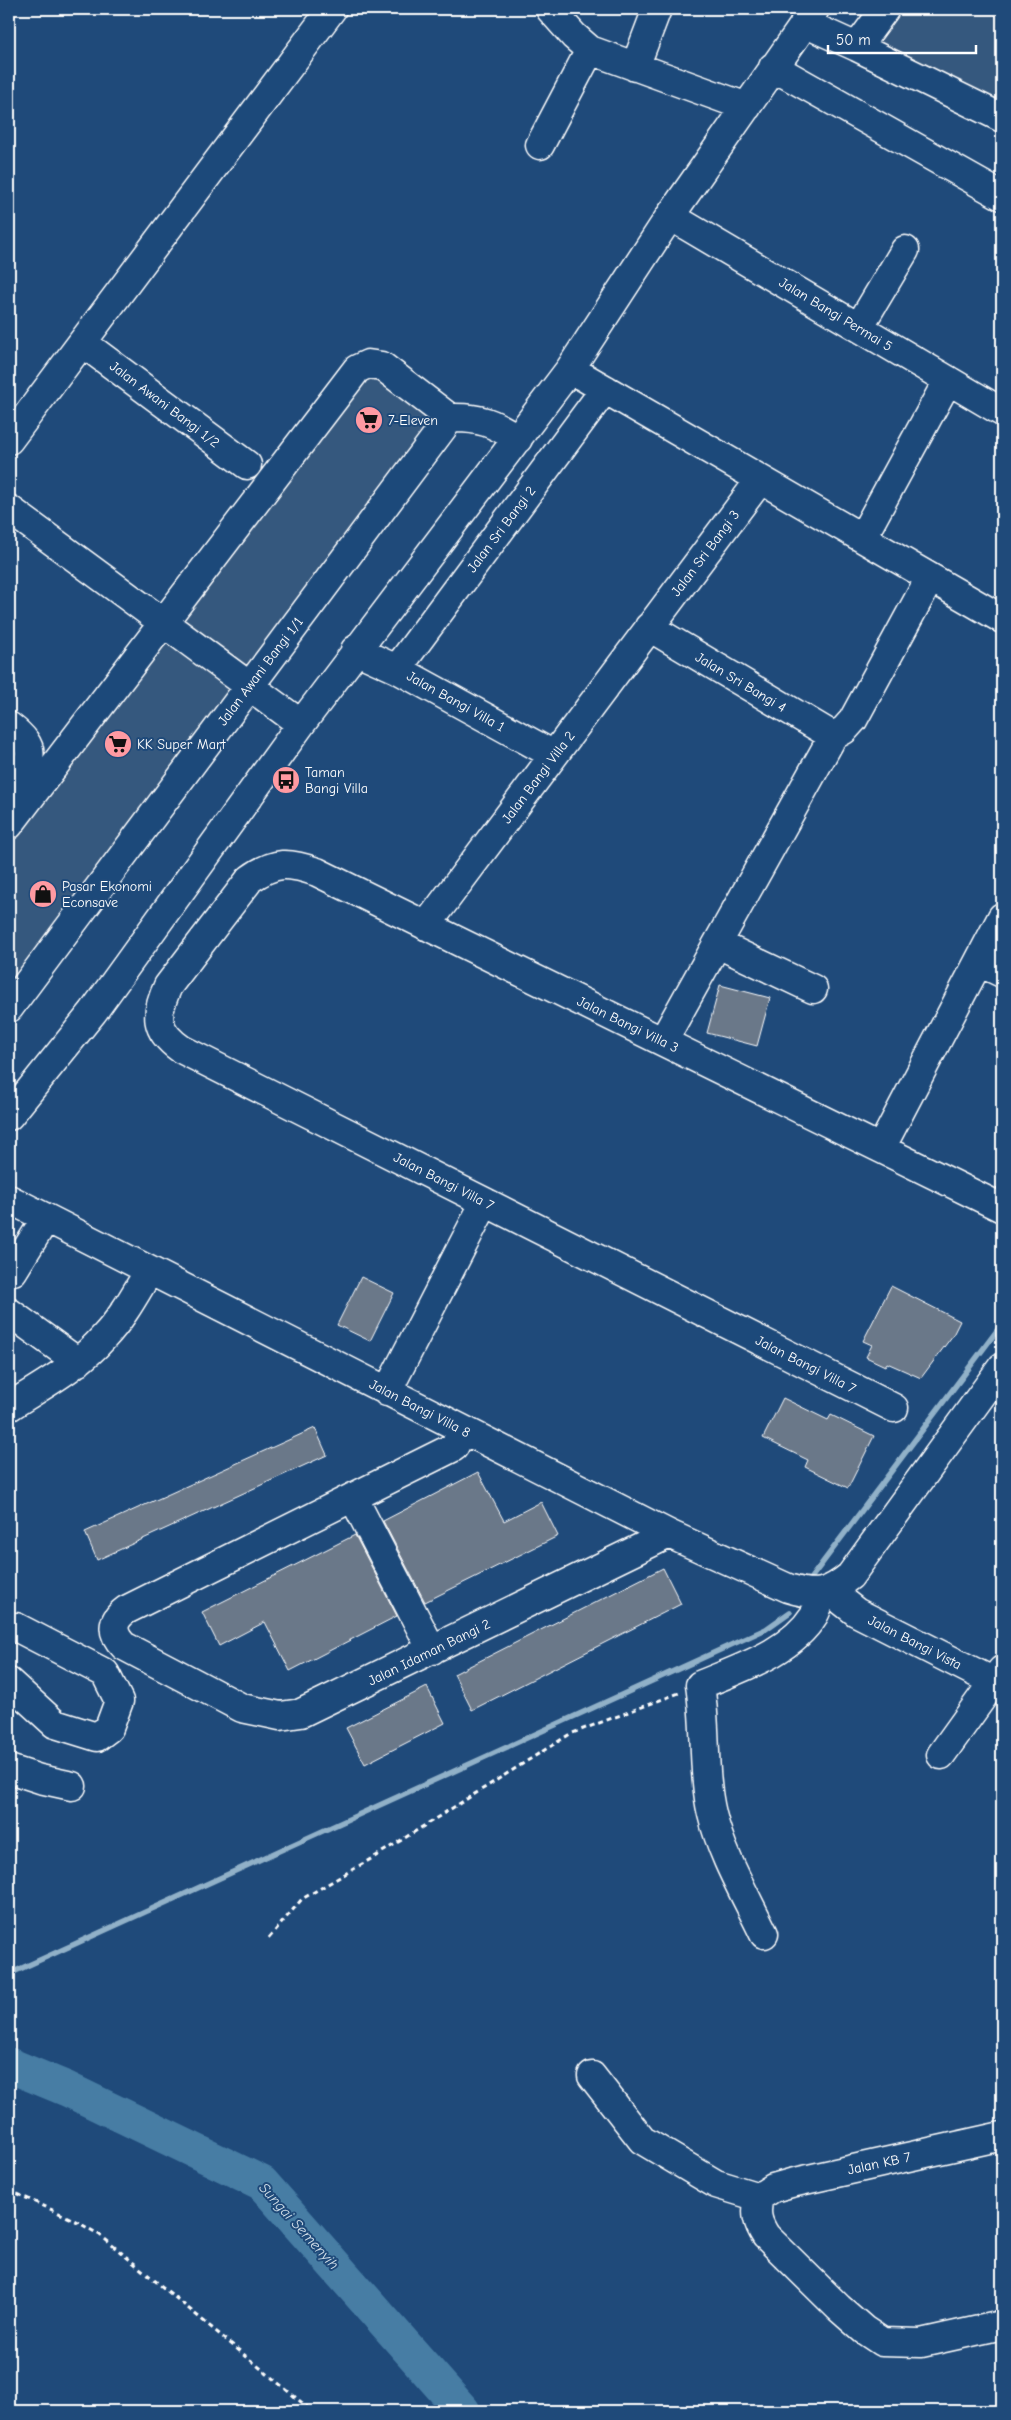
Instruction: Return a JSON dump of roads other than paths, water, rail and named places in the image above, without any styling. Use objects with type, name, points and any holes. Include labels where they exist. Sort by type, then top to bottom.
[{"type":"street","points":[[9,440],[332,9]]},
{"type":"street","points":[[550,9],[574,36],[590,50],[747,107]]},
{"type":"street","points":[[635,67],[657,9]]},
{"type":"street","points":[[857,47],[885,9]]},
{"type":"street","points":[[9,1116],[93,1012],[301,724],[570,369],[670,216],[810,16],[857,47],[1002,118]]},
{"type":"street","points":[[540,145],[590,50]]},
{"type":"street","points":[[773,67],[1002,196]]},
{"type":"street","name":"Jalan Bangi Permai 5","points":[[670,216],[1002,412]]},
{"type":"street","points":[[859,327],[905,250]]},
{"type":"street","name":"Jalan Awani Bangi 1/2","points":[[82,343],[247,465]]},
{"type":"street","points":[[9,825],[357,369],[368,364],[382,366],[450,418],[467,418],[488,422],[518,439]]},
{"type":"street","points":[[570,369],[1002,620]]},
{"type":"street","points":[[862,538],[948,380]]},
{"type":"street","name":"Jalan Sri Bangi 2","points":[[397,669],[605,389]]},
{"type":"street","name":"Jalan Awani Bangi 1/1","points":[[9,1008],[450,418]]},
{"type":"street","name":"Jalan Sri Bangi 3","points":[[649,628],[760,480]]},
{"type":"street","points":[[9,509],[248,688],[301,724]]},
{"type":"street","points":[[664,1041],[833,736],[844,730],[853,720],[930,578]]},
{"type":"street","name":"Jalan Sri Bangi 4","points":[[649,628],[833,736]]},
{"type":"street","name":"Jalan Bangi Villa 2","points":[[426,926],[649,628]]},
{"type":"street","name":"Jalan Bangi Villa 1","points":[[356,650],[397,669],[554,755]]},
{"type":"street","points":[[9,726],[24,737],[29,745],[26,766],[9,789]]},
{"type":"street","name":"Jalan Bangi Villa 3","points":[[250,879],[265,868],[282,864],[298,865],[317,872],[1002,1208]]},
{"type":"street","name":"Jalan Bangi Villa 7","points":[[250,879],[168,986],[159,1005],[159,1025],[167,1040],[181,1049],[894,1408]]},
{"type":"street","points":[[881,1148],[990,967],[1002,917]]},
{"type":"street","points":[[718,944],[813,989]]},
{"type":"street","name":"Jalan Bangi Villa 8","points":[[9,1199],[669,1534],[805,1594],[829,1590]]},
{"type":"street","points":[[387,1392],[485,1202]]},
{"type":"street","points":[[13,1271],[46,1218]]},
{"type":"street","points":[[9,1407],[78,1362],[103,1339],[125,1312],[149,1271]]},
{"type":"street","points":[[9,1312],[78,1362]]},
{"type":"street","points":[[764,1934],[724,1847],[712,1815],[706,1781],[705,1715],[700,1684],[777,1650],[798,1633],[814,1614],[829,1590],[850,1576],[1002,1367]]},
{"type":"street","points":[[432,1650],[353,1497],[454,1447],[463,1430]]},
{"type":"street","name":"Jalan Idaman Bangi 2","points":[[353,1497],[126,1610],[118,1616],[113,1626],[116,1638],[124,1646],[242,1708],[280,1716],[301,1713],[319,1706],[669,1534]]},
{"type":"street","name":"Jalan Bangi Vista","points":[[829,1590],[856,1612],[1000,1679]]},
{"type":"street","points":[[9,1629],[16,1627],[105,1673],[120,1700],[109,1728],[97,1737],[55,1724],[9,1682]]},
{"type":"street","points":[[940,1755],[1000,1679]]},
{"type":"street","points":[[9,1769],[40,1779],[72,1786]]},
{"type":"street","points":[[592,2076],[642,2140],[716,2184],[759,2197],[756,2209],[758,2224],[766,2236],[839,2308],[864,2330],[882,2342],[921,2343],[1002,2324]]},
{"type":"street","name":"Jalan KB 7","points":[[759,2197],[773,2188],[791,2183],[1002,2136]]},
{"type":"waterway","points":[[808,1582],[1002,1324]]},
{"type":"waterway","points":[[9,1974],[766,1629],[790,1612]]},
{"type":"waterway","name":"Sungai Semenyih","points":[[9,2065],[67,2089],[262,2183],[463,2411]]},
{"type":"place","name":"7-Eleven","points":[[369,420]]},
{"type":"place","name":"KK Super Mart","points":[[118,744]]},
{"type":"place","name":"Taman Bangi Villa","points":[[286,780]]},
{"type":"place","name":"Pasar Ekonomi Econsave","points":[[43,894]]}]
